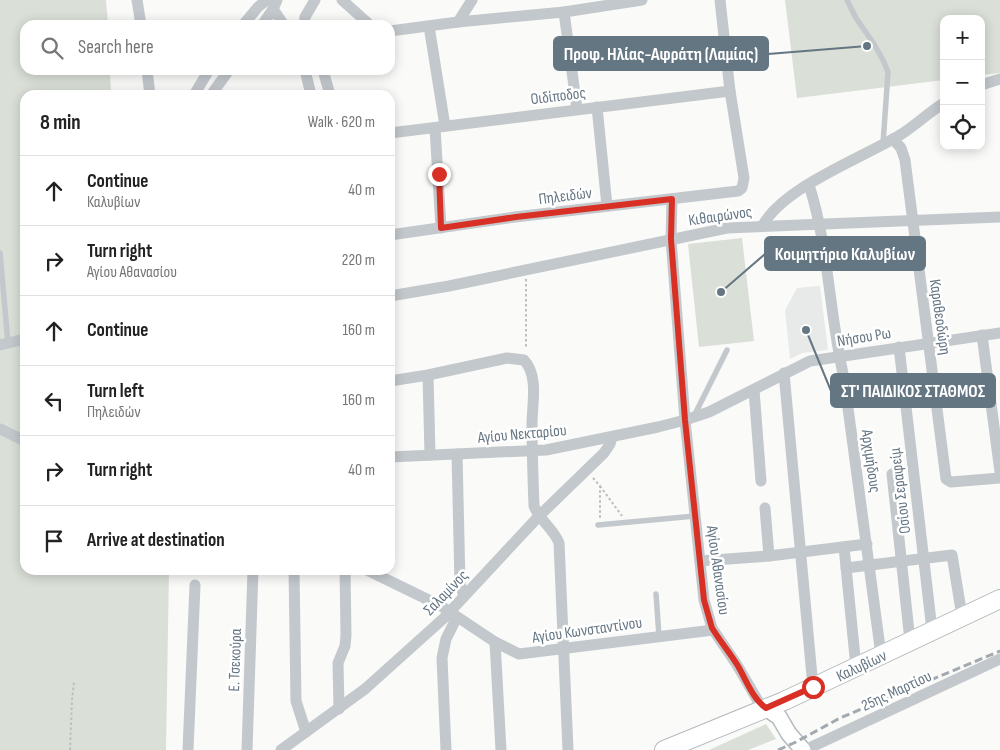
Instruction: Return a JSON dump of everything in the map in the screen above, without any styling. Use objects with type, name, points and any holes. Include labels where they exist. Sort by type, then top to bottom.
[{"type":"main road","name":"Καλυβίων","points":[[664,750],[813,687],[1000,599]]},
{"type":"street","points":[[137,0],[140,20]]},
{"type":"street","points":[[305,20],[315,0]]},
{"type":"street","points":[[342,0],[364,20]]},
{"type":"street","points":[[458,22],[472,0]]},
{"type":"street","points":[[395,30],[458,22],[564,12],[642,0]]},
{"type":"street","points":[[720,0],[730,91]]},
{"type":"street","points":[[246,20],[258,7],[272,3]]},
{"type":"street","points":[[264,20],[272,3]]},
{"type":"street","points":[[272,3],[281,20]]},
{"type":"street","points":[[564,12],[577,109]]},
{"type":"street","points":[[429,26],[440,127],[441,228]]},
{"type":"street","points":[[148,75],[149,90]]},
{"type":"street","points":[[197,90],[206,75]]},
{"type":"street","points":[[215,90],[225,75]]},
{"type":"street","points":[[305,75],[310,90]]},
{"type":"street","points":[[324,75],[329,90]]},
{"type":"street","points":[[985,85],[1000,79]]},
{"type":"street","name":"Οιδίποδος","points":[[395,132],[730,91]]},
{"type":"street","name":"Πηλειδών","points":[[395,234],[607,206],[738,191],[742,188],[744,178],[730,91]]},
{"type":"street","points":[[763,225],[770,214],[780,205],[809,185],[915,126],[941,105]]},
{"type":"street","points":[[597,107],[607,206]]},
{"type":"street","name":"Καραθεοδώρη","points":[[888,142],[904,153],[946,479],[951,482],[1000,478]]},
{"type":"street","name":"Αρχιμήδους","points":[[809,185],[820,224],[845,385],[881,655]]},
{"type":"street","name":"Αγίου Αθανασίου","points":[[672,199],[671,239],[689,419],[695,516],[704,600],[713,630],[758,700],[766,708]]},
{"type":"street","name":"Κιθαιρώνος","points":[[395,295],[449,286],[715,230],[763,225],[1000,217]]},
{"type":"street","name":"Νήσου Ρω","points":[[689,419],[754,390],[810,361],[1000,333]]},
{"type":"street","points":[[982,336],[1000,472]]},
{"type":"street","points":[[4,344],[20,340]]},
{"type":"street","name":"Οσίου Σεραφείμ","points":[[898,347],[932,630]]},
{"type":"street","points":[[395,380],[507,358],[524,360],[530,370],[533,390],[534,506],[539,516],[558,541],[568,750]]},
{"type":"street","points":[[784,373],[813,687]]},
{"type":"street","points":[[428,375],[430,455]]},
{"type":"street","points":[[754,390],[761,481]]},
{"type":"street","name":"Αγίου Νεκταρίου","points":[[395,457],[533,452],[612,437],[689,419]]},
{"type":"street","points":[[0,429],[20,439]]},
{"type":"street","name":"Σαλαμίνος","points":[[281,750],[339,709],[387,671],[453,614],[464,596],[539,516],[608,448],[612,437]]},
{"type":"street","points":[[457,454],[460,584],[464,596]]},
{"type":"street","points":[[892,474],[910,641]]},
{"type":"street","points":[[765,508],[769,556]]},
{"type":"street","points":[[700,561],[801,553],[867,544]]},
{"type":"street","points":[[844,548],[856,667]]},
{"type":"street","points":[[846,568],[951,555],[954,557],[962,616]]},
{"type":"street","name":"Ε. Τσεκούρα","points":[[247,750],[253,575]]},
{"type":"street","points":[[294,575],[296,701],[306,732]]},
{"type":"street","points":[[339,709],[338,663],[345,646],[346,635],[345,575]]},
{"type":"street","name":"Αγίου Κωνσταντίνου","points":[[377,575],[453,614],[494,642],[519,654],[713,630]]},
{"type":"street","points":[[188,750],[195,585]]},
{"type":"street","points":[[446,750],[442,658],[453,614]]},
{"type":"street","points":[[494,642],[501,750]]},
{"type":"street","name":"25ης Μαρτίου","points":[[804,750],[1000,659]]},
{"type":"street","points":[[766,708],[779,717],[789,734],[804,750]]},
{"type":"lane","points":[[847,0],[856,18],[874,44],[888,72],[888,142]]},
{"type":"lane","points":[[0,253],[4,344]]},
{"type":"lane","points":[[689,419],[727,350]]},
{"type":"lane","points":[[600,525],[695,516]]},
{"type":"lane","points":[[656,594],[659,636]]},
{"type":"path","points":[[524,360],[526,350],[526,269]]},
{"type":"path","points":[[586,470],[621,512],[624,522]]},
{"type":"path","points":[[600,486],[600,525]]},
{"type":"path","points":[[70,750],[74,682]]},
{"type":"shaded area","points":[[0,0],[106,0],[108,20],[20,20],[20,75],[110,75],[111,90],[20,90],[20,575],[169,575],[166,750],[0,750]]},
{"type":"shaded area","points":[[785,0],[1000,0],[1000,73],[985,75],[985,15],[940,15],[940,80],[797,98]]},
{"type":"shaded area","points":[[742,238],[754,341],[699,347],[688,244]]},
{"type":"shaded area","points":[[820,286],[828,350],[802,353],[790,359],[785,310],[797,288]]},
{"type":"shaded area","points":[[766,724],[776,739],[748,750],[709,750]]},
{"type":"railway","points":[[778,750],[840,718],[1000,651]]},
{"type":"place","name":"Προφ. Ηλίας-Αφράτη (Λαμίας)","points":[[867,46]]},
{"type":"place","name":"Κοιμητήριο Καλυβίων","points":[[721,292]]},
{"type":"place","name":"ΣΤ' ΠΑΙΔΙΚΟΣ ΣΤΑΘΜΟΣ","points":[[806,330]]},
{"type":"route","points":[[439,174],[441,228],[516,217],[672,199],[671,239],[685,420],[704,600],[709,620],[712,628],[764,707],[766,708],[813,687]]}]
